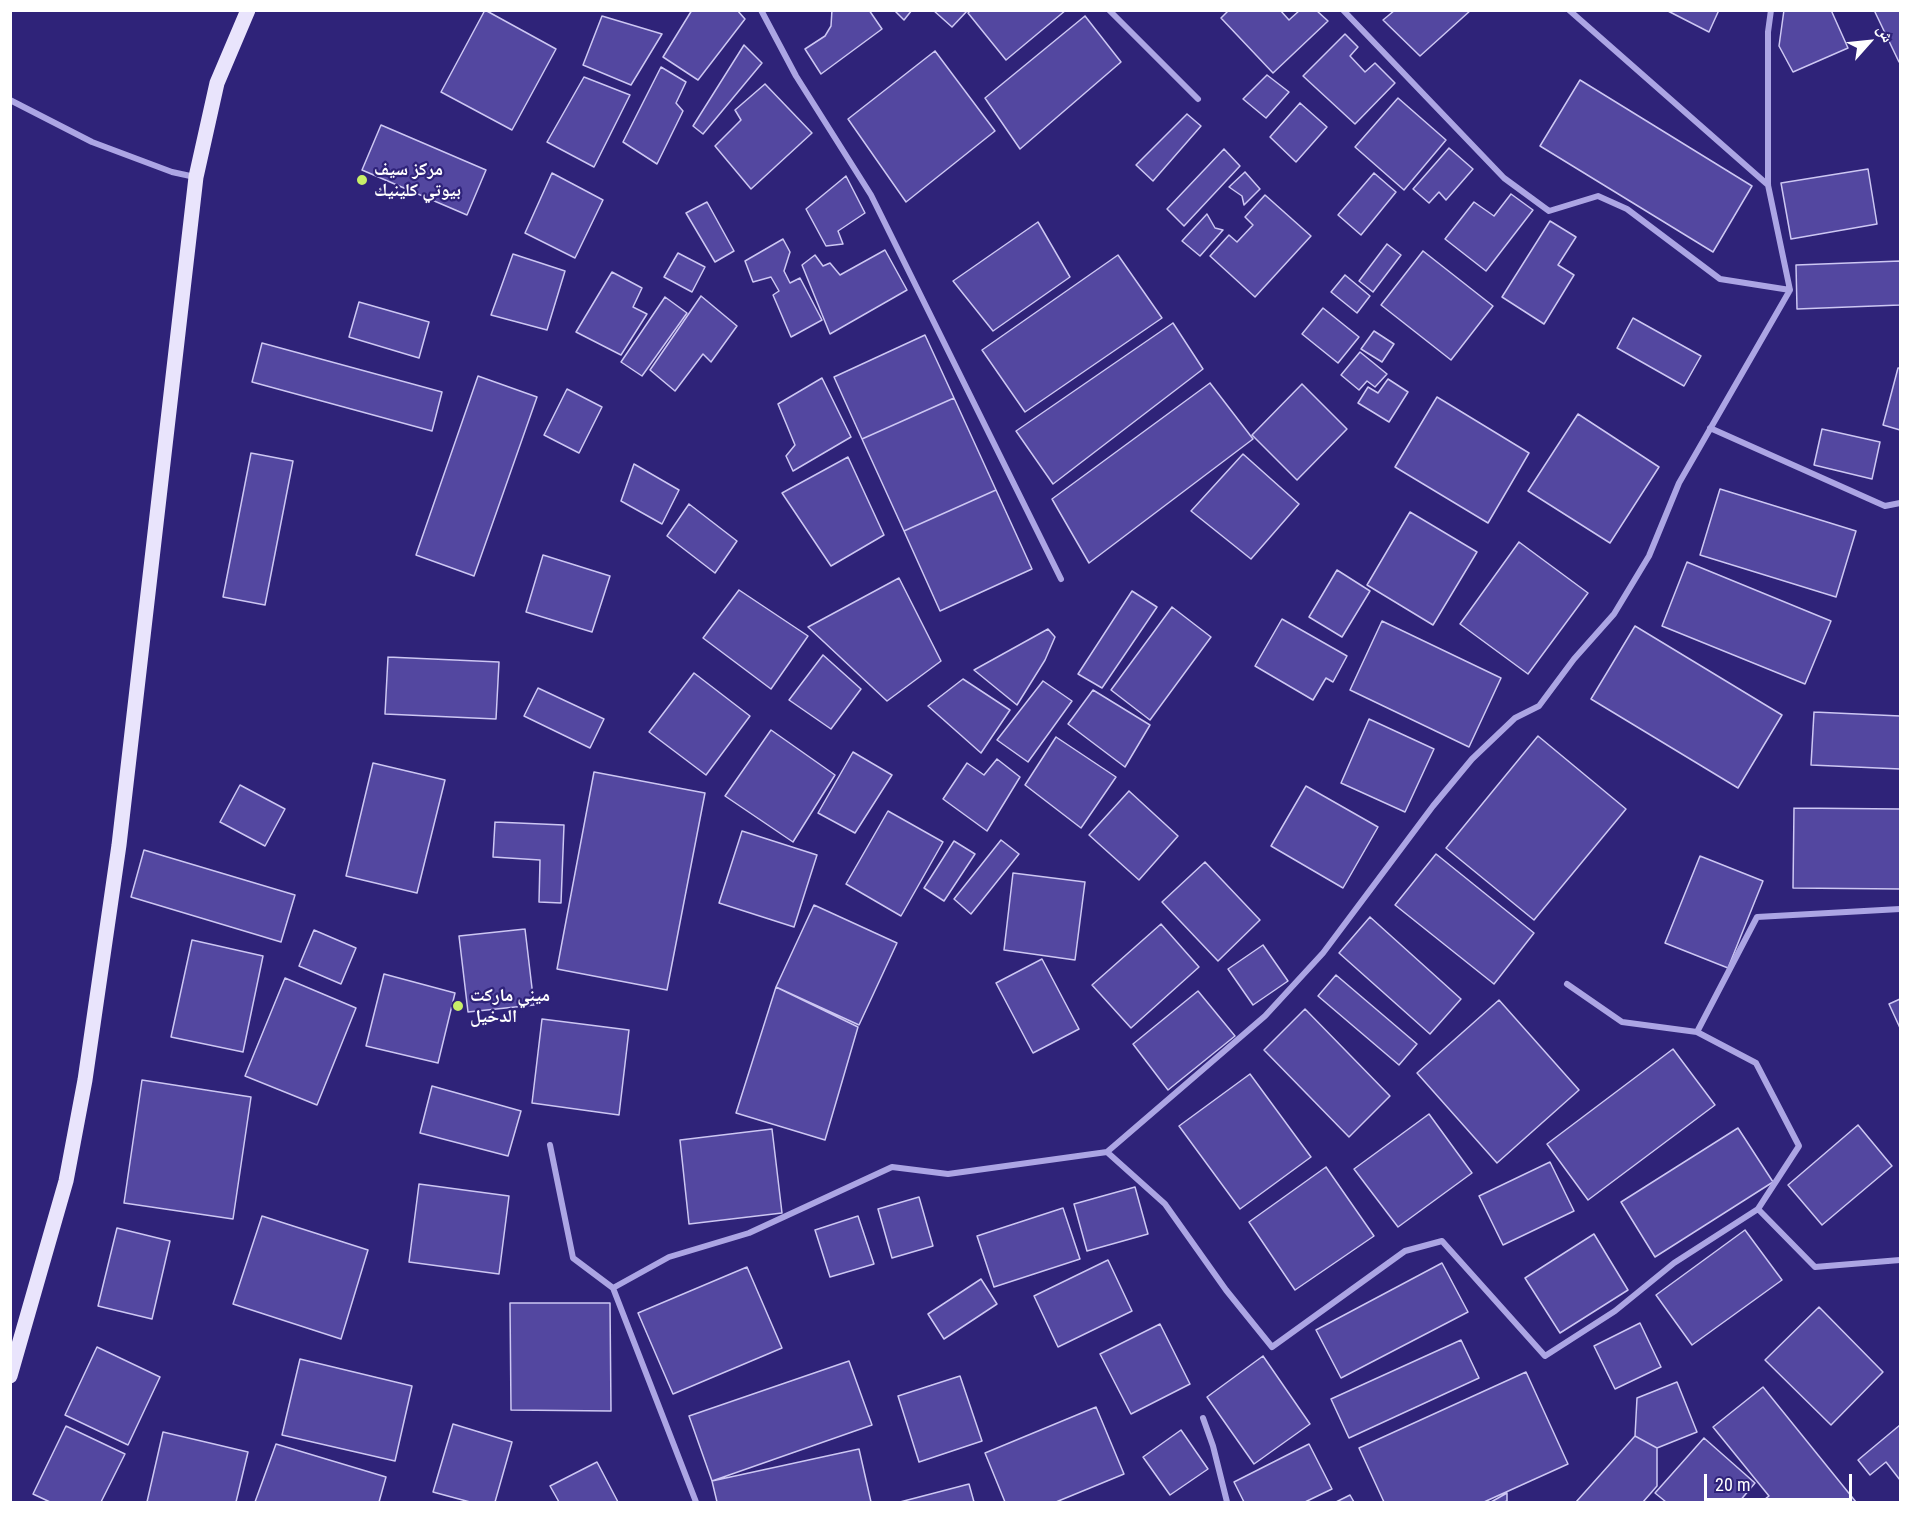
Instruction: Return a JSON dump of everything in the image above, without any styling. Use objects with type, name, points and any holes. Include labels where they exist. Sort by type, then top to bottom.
[{"type":"main road","points":[[10,1376],[66,1181],[85,1080],[119,845],[196,177],[217,83],[248,10]]},
{"type":"street","points":[[761,10],[796,76],[871,195],[1061,579]]},
{"type":"street","points":[[1109,10],[1198,99]]},
{"type":"street","points":[[1343,10],[1504,178],[1549,211],[1598,196],[1627,209],[1720,279],[1790,290]]},
{"type":"street","points":[[1569,10],[1768,185]]},
{"type":"street","points":[[613,1288],[669,1257],[749,1233],[892,1167],[948,1173],[1107,1152],[1265,1016],[1323,953],[1433,806],[1472,759],[1515,718],[1539,706],[1574,659],[1614,614],[1649,556],[1679,483],[1790,290],[1768,185],[1768,32],[1771,10]]},
{"type":"street","points":[[10,100],[92,142],[172,172],[196,177]]},
{"type":"street","points":[[1710,428],[1885,506],[1900,503]]},
{"type":"street","points":[[1697,1032],[1757,917],[1900,909]]},
{"type":"street","points":[[1107,1152],[1165,1204],[1226,1290],[1272,1347],[1406,1251],[1442,1241],[1545,1356],[1615,1311],[1674,1263],[1758,1209],[1799,1146],[1756,1063],[1697,1032],[1622,1022],[1567,984]]},
{"type":"street","points":[[550,1145],[573,1258],[613,1288],[696,1503]]},
{"type":"street","points":[[1758,1209],[1815,1267],[1900,1260]]},
{"type":"street","points":[[1203,1418],[1214,1446],[1227,1503]]},
{"type":"building","points":[[485,10],[556,49],[512,130],[441,92]]},
{"type":"building","points":[[692,10],[737,10],[745,19],[698,80],[663,57]]},
{"type":"building","points":[[832,10],[869,10],[882,29],[821,74],[805,49],[825,36],[831,26]]},
{"type":"building","points":[[894,10],[912,10],[904,20]]},
{"type":"building","points":[[933,10],[968,10],[952,27]]},
{"type":"building","points":[[971,10],[1066,10],[1006,60],[968,13]]},
{"type":"building","points":[[1229,10],[1280,10],[1289,20],[1300,10],[1316,10],[1328,21],[1273,73],[1221,18]]},
{"type":"building","points":[[1395,10],[1471,10],[1420,56],[1383,20]]},
{"type":"building","points":[[1666,10],[1719,10],[1709,32]]},
{"type":"building","points":[[1784,10],[1831,10],[1848,48],[1793,72],[1779,46]]},
{"type":"building","points":[[1874,10],[1900,10],[1900,62],[1899,62]]},
{"type":"building","points":[[602,16],[662,34],[631,85],[583,65]]},
{"type":"building","points":[[1085,16],[1121,62],[1020,149],[985,98]]},
{"type":"building","points":[[1345,34],[1358,47],[1350,56],[1365,72],[1375,63],[1395,83],[1355,124],[1303,76]]},
{"type":"building","points":[[744,45],[762,63],[703,134],[693,126]]},
{"type":"building","points":[[935,51],[995,131],[906,202],[848,119]]},
{"type":"building","points":[[661,67],[686,82],[676,103],[683,111],[657,164],[623,142]]},
{"type":"building","points":[[1267,75],[1289,92],[1266,118],[1243,99]]},
{"type":"building","points":[[584,77],[630,95],[594,167],[547,142]]},
{"type":"building","points":[[1580,80],[1752,186],[1713,252],[1540,146]]},
{"type":"building","points":[[765,84],[812,133],[751,189],[715,146],[741,120],[735,110]]},
{"type":"building","points":[[1398,98],[1446,140],[1404,190],[1355,147]]},
{"type":"building","points":[[1300,103],[1327,127],[1296,162],[1270,137]]},
{"type":"building","points":[[1187,114],[1201,126],[1153,181],[1136,165]]},
{"type":"building","points":[[381,125],[486,170],[467,215],[362,170]]},
{"type":"building","points":[[1449,148],[1473,169],[1446,200],[1439,192],[1429,203],[1413,189]]},
{"type":"building","points":[[1224,149],[1240,166],[1184,226],[1167,209]]},
{"type":"building","points":[[1868,169],[1877,224],[1791,239],[1781,183]]},
{"type":"building","points":[[1245,172],[1260,189],[1244,205],[1242,196],[1229,187]]},
{"type":"building","points":[[552,173],[603,200],[575,258],[525,233]]},
{"type":"building","points":[[1374,173],[1396,192],[1361,235],[1338,215]]},
{"type":"building","points":[[846,176],[865,213],[838,231],[843,244],[826,246],[806,209]]},
{"type":"building","points":[[1511,194],[1533,210],[1486,271],[1445,239],[1474,202],[1494,216]]},
{"type":"building","points":[[1265,195],[1311,236],[1255,297],[1210,256],[1229,235],[1237,242],[1253,225],[1245,217]]},
{"type":"building","points":[[707,202],[734,251],[715,262],[686,213]]},
{"type":"building","points":[[1207,214],[1215,228],[1223,230],[1200,256],[1182,241]]},
{"type":"building","points":[[1550,221],[1576,237],[1558,265],[1574,275],[1544,324],[1502,297]]},
{"type":"building","points":[[1038,222],[1070,277],[993,331],[953,281]]},
{"type":"building","points":[[783,239],[790,252],[784,271],[790,283],[800,278],[822,320],[791,337],[773,295],[779,291],[771,277],[753,282],[745,261]]},
{"type":"building","points":[[1387,244],[1401,255],[1373,292],[1359,281]]},
{"type":"building","points":[[885,250],[907,290],[830,334],[802,265],[815,255],[823,266],[830,263],[840,275]]},
{"type":"building","points":[[1423,251],[1493,306],[1451,360],[1381,305]]},
{"type":"building","points":[[678,253],[705,267],[692,292],[664,277]]},
{"type":"building","points":[[513,254],[565,271],[547,330],[491,315]]},
{"type":"building","points":[[1118,255],[1162,318],[1025,412],[982,350]]},
{"type":"building","points":[[1900,261],[1900,305],[1797,309],[1796,265]]},
{"type":"building","points":[[612,272],[642,288],[633,307],[647,314],[621,355],[576,332]]},
{"type":"building","points":[[1345,275],[1370,296],[1357,313],[1331,292]]},
{"type":"building","points":[[701,296],[737,326],[711,362],[703,354],[675,391],[650,370]]},
{"type":"building","points":[[665,297],[687,313],[642,376],[621,362]]},
{"type":"building","points":[[359,302],[429,322],[419,358],[349,337]]},
{"type":"building","points":[[1323,308],[1359,337],[1338,363],[1302,334]]},
{"type":"building","points":[[1633,318],[1701,356],[1684,386],[1617,348]]},
{"type":"building","points":[[1173,323],[1203,369],[1053,484],[1016,431]]},
{"type":"building","points":[[1374,331],[1394,344],[1382,362],[1361,349]]},
{"type":"building","points":[[925,335],[954,398],[862,439],[834,377]]},
{"type":"building","points":[[262,343],[442,392],[432,431],[252,382]]},
{"type":"building","points":[[1360,352],[1387,374],[1375,387],[1367,381],[1359,390],[1341,375]]},
{"type":"building","points":[[1898,368],[1900,368],[1900,430],[1883,425]]},
{"type":"building","points":[[478,376],[537,397],[474,576],[416,555]]},
{"type":"building","points":[[822,378],[851,437],[793,471],[786,456],[795,445],[778,404]]},
{"type":"building","points":[[1388,379],[1408,392],[1389,422],[1358,403],[1368,387],[1378,393]]},
{"type":"building","points":[[1210,383],[1253,439],[1089,563],[1052,499]]},
{"type":"building","points":[[1302,384],[1347,429],[1297,480],[1252,435]]},
{"type":"building","points":[[567,389],[602,407],[579,453],[544,435]]},
{"type":"building","points":[[1437,397],[1529,453],[1488,523],[1395,467]]},
{"type":"building","points":[[954,398],[996,490],[904,531],[862,439]]},
{"type":"building","points":[[1578,414],[1659,467],[1610,543],[1528,491]]},
{"type":"building","points":[[1822,429],[1880,442],[1872,479],[1814,465]]},
{"type":"building","points":[[251,453],[293,461],[265,605],[223,597]]},
{"type":"building","points":[[1243,454],[1299,504],[1251,559],[1191,511]]},
{"type":"building","points":[[848,457],[884,535],[831,566],[782,493]]},
{"type":"building","points":[[634,464],[679,490],[662,524],[621,501]]},
{"type":"building","points":[[1720,489],[1856,531],[1836,597],[1700,555]]},
{"type":"building","points":[[996,490],[1032,569],[940,611],[904,531]]},
{"type":"building","points":[[689,504],[737,541],[715,573],[667,536]]},
{"type":"building","points":[[1410,512],[1477,552],[1433,625],[1367,585]]},
{"type":"building","points":[[1519,542],[1588,593],[1528,674],[1460,624]]},
{"type":"building","points":[[543,555],[610,576],[592,632],[526,612]]},
{"type":"building","points":[[1687,562],[1831,621],[1805,684],[1662,626]]},
{"type":"building","points":[[1337,570],[1370,591],[1342,637],[1309,617]]},
{"type":"building","points":[[899,578],[941,661],[887,701],[808,627]]},
{"type":"building","points":[[739,590],[808,636],[771,689],[703,638]]},
{"type":"building","points":[[1132,591],[1157,607],[1102,688],[1078,674]]},
{"type":"building","points":[[1172,607],[1211,637],[1150,720],[1111,690]]},
{"type":"building","points":[[1282,619],[1347,656],[1333,682],[1326,678],[1313,700],[1255,666]]},
{"type":"building","points":[[1382,621],[1501,678],[1469,747],[1350,690]]},
{"type":"building","points":[[1635,626],[1782,715],[1738,788],[1591,699]]},
{"type":"building","points":[[1048,629],[1055,637],[1045,660],[1017,705],[974,670]]},
{"type":"building","points":[[823,655],[861,689],[831,729],[789,700]]},
{"type":"building","points":[[388,657],[499,662],[496,719],[385,714]]},
{"type":"building","points":[[694,673],[750,716],[706,775],[649,732]]},
{"type":"building","points":[[963,679],[1010,710],[981,753],[928,706]]},
{"type":"building","points":[[1043,681],[1072,701],[1028,762],[997,740]]},
{"type":"building","points":[[538,688],[604,719],[590,748],[524,716]]},
{"type":"building","points":[[1093,690],[1150,725],[1125,767],[1068,724]]},
{"type":"building","points":[[1814,712],[1900,716],[1900,769],[1811,765]]},
{"type":"building","points":[[1369,719],[1434,749],[1405,812],[1341,783]]},
{"type":"building","points":[[771,730],[835,775],[793,842],[725,796]]},
{"type":"building","points":[[1538,736],[1626,809],[1534,920],[1446,848]]},
{"type":"building","points":[[1056,737],[1116,777],[1081,828],[1025,785]]},
{"type":"building","points":[[853,752],[892,775],[855,833],[818,813]]},
{"type":"building","points":[[997,759],[1020,777],[987,831],[943,799],[967,763],[984,775]]},
{"type":"building","points":[[373,763],[445,780],[417,893],[346,876]]},
{"type":"building","points":[[594,772],[705,793],[667,990],[557,969]]},
{"type":"building","points":[[240,785],[285,809],[265,846],[220,822]]},
{"type":"building","points":[[1306,786],[1378,827],[1343,888],[1271,846]]},
{"type":"building","points":[[1129,791],[1178,836],[1139,880],[1089,835]]},
{"type":"building","points":[[1794,808],[1900,809],[1900,889],[1793,888]]},
{"type":"building","points":[[888,811],[943,842],[901,916],[846,884]]},
{"type":"building","points":[[495,822],[564,825],[561,903],[539,902],[540,860],[493,857]]},
{"type":"building","points":[[742,831],[817,855],[794,927],[719,903]]},
{"type":"building","points":[[1001,840],[1019,854],[971,914],[954,899]]},
{"type":"building","points":[[954,841],[975,854],[944,901],[924,888]]},
{"type":"building","points":[[144,850],[295,895],[281,942],[131,897]]},
{"type":"building","points":[[1436,854],[1534,933],[1494,984],[1395,905]]},
{"type":"building","points":[[1700,856],[1763,881],[1728,968],[1665,943]]},
{"type":"building","points":[[1205,862],[1260,920],[1218,961],[1162,902]]},
{"type":"building","points":[[1013,873],[1085,882],[1075,960],[1004,950]]},
{"type":"building","points":[[814,905],[897,943],[859,1025],[776,987]]},
{"type":"building","points":[[1370,917],[1461,999],[1430,1034],[1339,953]]},
{"type":"building","points":[[1161,924],[1199,967],[1131,1028],[1092,985]]},
{"type":"building","points":[[525,929],[534,1005],[468,1012],[459,936]]},
{"type":"building","points":[[314,930],[356,948],[341,984],[299,966]]},
{"type":"building","points":[[192,940],[263,956],[243,1052],[171,1037]]},
{"type":"building","points":[[1263,945],[1288,981],[1253,1005],[1228,969]]},
{"type":"building","points":[[1042,959],[1079,1029],[1033,1053],[996,983]]},
{"type":"building","points":[[384,974],[455,993],[438,1063],[366,1046]]},
{"type":"building","points":[[1336,975],[1417,1044],[1399,1065],[1318,996]]},
{"type":"building","points":[[285,978],[356,1008],[317,1105],[245,1076]]},
{"type":"building","points":[[776,987],[858,1027],[825,1140],[736,1113]]},
{"type":"building","points":[[1198,991],[1235,1036],[1168,1090],[1133,1044]]},
{"type":"building","points":[[1900,999],[1900,1028],[1889,1004]]},
{"type":"building","points":[[1499,1000],[1579,1090],[1497,1163],[1417,1073]]},
{"type":"building","points":[[1305,1009],[1390,1096],[1349,1137],[1264,1050]]},
{"type":"building","points":[[542,1019],[629,1030],[619,1115],[532,1103]]},
{"type":"building","points":[[1673,1049],[1715,1105],[1588,1200],[1547,1144]]},
{"type":"building","points":[[1250,1074],[1311,1157],[1240,1209],[1179,1126]]},
{"type":"building","points":[[142,1080],[251,1097],[233,1219],[124,1203]]},
{"type":"building","points":[[432,1086],[521,1111],[508,1156],[420,1133]]},
{"type":"building","points":[[1429,1114],[1472,1173],[1398,1227],[1354,1169]]},
{"type":"building","points":[[1858,1125],[1892,1166],[1822,1225],[1788,1185]]},
{"type":"building","points":[[1738,1128],[1773,1182],[1655,1257],[1621,1202]]},
{"type":"building","points":[[772,1129],[782,1213],[689,1224],[680,1140]]},
{"type":"building","points":[[1550,1162],[1574,1211],[1503,1245],[1479,1196]]},
{"type":"building","points":[[1326,1167],[1374,1236],[1295,1290],[1249,1222]]},
{"type":"building","points":[[419,1184],[509,1196],[499,1274],[409,1262]]},
{"type":"building","points":[[1135,1187],[1148,1234],[1087,1251],[1074,1204]]},
{"type":"building","points":[[919,1197],[933,1246],[892,1258],[878,1209]]},
{"type":"building","points":[[1063,1208],[1080,1259],[994,1287],[977,1236]]},
{"type":"building","points":[[262,1216],[368,1250],[341,1339],[233,1304]]},
{"type":"building","points":[[858,1216],[874,1264],[830,1277],[815,1230]]},
{"type":"building","points":[[117,1228],[170,1241],[152,1319],[98,1306]]},
{"type":"building","points":[[1745,1230],[1782,1280],[1692,1345],[1656,1295]]},
{"type":"building","points":[[1594,1234],[1628,1290],[1560,1333],[1525,1278]]},
{"type":"building","points":[[1108,1260],[1132,1311],[1058,1347],[1034,1296]]},
{"type":"building","points":[[1442,1263],[1468,1312],[1341,1378],[1316,1330]]},
{"type":"building","points":[[747,1267],[782,1348],[673,1394],[638,1313]]},
{"type":"building","points":[[981,1279],[997,1304],[944,1339],[928,1314]]},
{"type":"building","points":[[510,1303],[610,1303],[611,1411],[511,1410]]},
{"type":"building","points":[[1819,1307],[1883,1372],[1831,1425],[1765,1360]]},
{"type":"building","points":[[1640,1323],[1661,1367],[1615,1389],[1594,1346]]},
{"type":"building","points":[[1160,1324],[1190,1384],[1131,1414],[1100,1354]]},
{"type":"building","points":[[1461,1340],[1479,1378],[1349,1438],[1331,1399]]},
{"type":"building","points":[[97,1347],[160,1377],[128,1445],[65,1415]]},
{"type":"building","points":[[1263,1356],[1310,1424],[1254,1464],[1207,1397]]},
{"type":"building","points":[[300,1359],[412,1386],[395,1461],[282,1435]]},
{"type":"building","points":[[849,1361],[872,1425],[712,1481],[689,1416]]},
{"type":"building","points":[[1526,1372],[1568,1464],[1484,1502],[1384,1502],[1359,1448]]},
{"type":"building","points":[[960,1376],[982,1441],[919,1462],[898,1396]]},
{"type":"building","points":[[1677,1382],[1697,1432],[1657,1448],[1635,1436],[1637,1398]]},
{"type":"building","points":[[1763,1387],[1856,1502],[1761,1502],[1769,1496],[1713,1427]]},
{"type":"building","points":[[1096,1407],[1124,1474],[1056,1502],[1005,1502],[985,1453]]},
{"type":"building","points":[[453,1424],[512,1442],[495,1502],[470,1502],[433,1492]]},
{"type":"building","points":[[1900,1425],[1900,1480],[1886,1462],[1870,1475],[1858,1460]]},
{"type":"building","points":[[66,1426],[125,1454],[101,1502],[50,1502],[33,1494]]},
{"type":"building","points":[[1181,1430],[1208,1469],[1170,1495],[1143,1457]]},
{"type":"building","points":[[163,1432],[248,1452],[236,1502],[147,1502]]},
{"type":"building","points":[[1635,1436],[1657,1448],[1657,1486],[1643,1502],[1576,1502]]},
{"type":"building","points":[[1704,1438],[1755,1483],[1739,1502],[1666,1502],[1655,1493]]},
{"type":"building","points":[[276,1444],[386,1477],[379,1502],[255,1502]]},
{"type":"building","points":[[1309,1444],[1332,1489],[1305,1502],[1244,1502],[1234,1482]]},
{"type":"building","points":[[859,1449],[871,1502],[717,1502],[712,1481]]},
{"type":"building","points":[[597,1462],[618,1502],[559,1502],[550,1486]]},
{"type":"building","points":[[969,1484],[974,1502],[900,1502]]},
{"type":"building","points":[[1507,1493],[1507,1501],[1491,1502]]},
{"type":"building","points":[[1350,1495],[1354,1502],[1336,1502]]},
{"type":"place","name":"مركز سيف بيوتي كلينيك","points":[[362,180]]},
{"type":"place","name":"ميني ماركت الدخيل","points":[[458,1006]]}]
